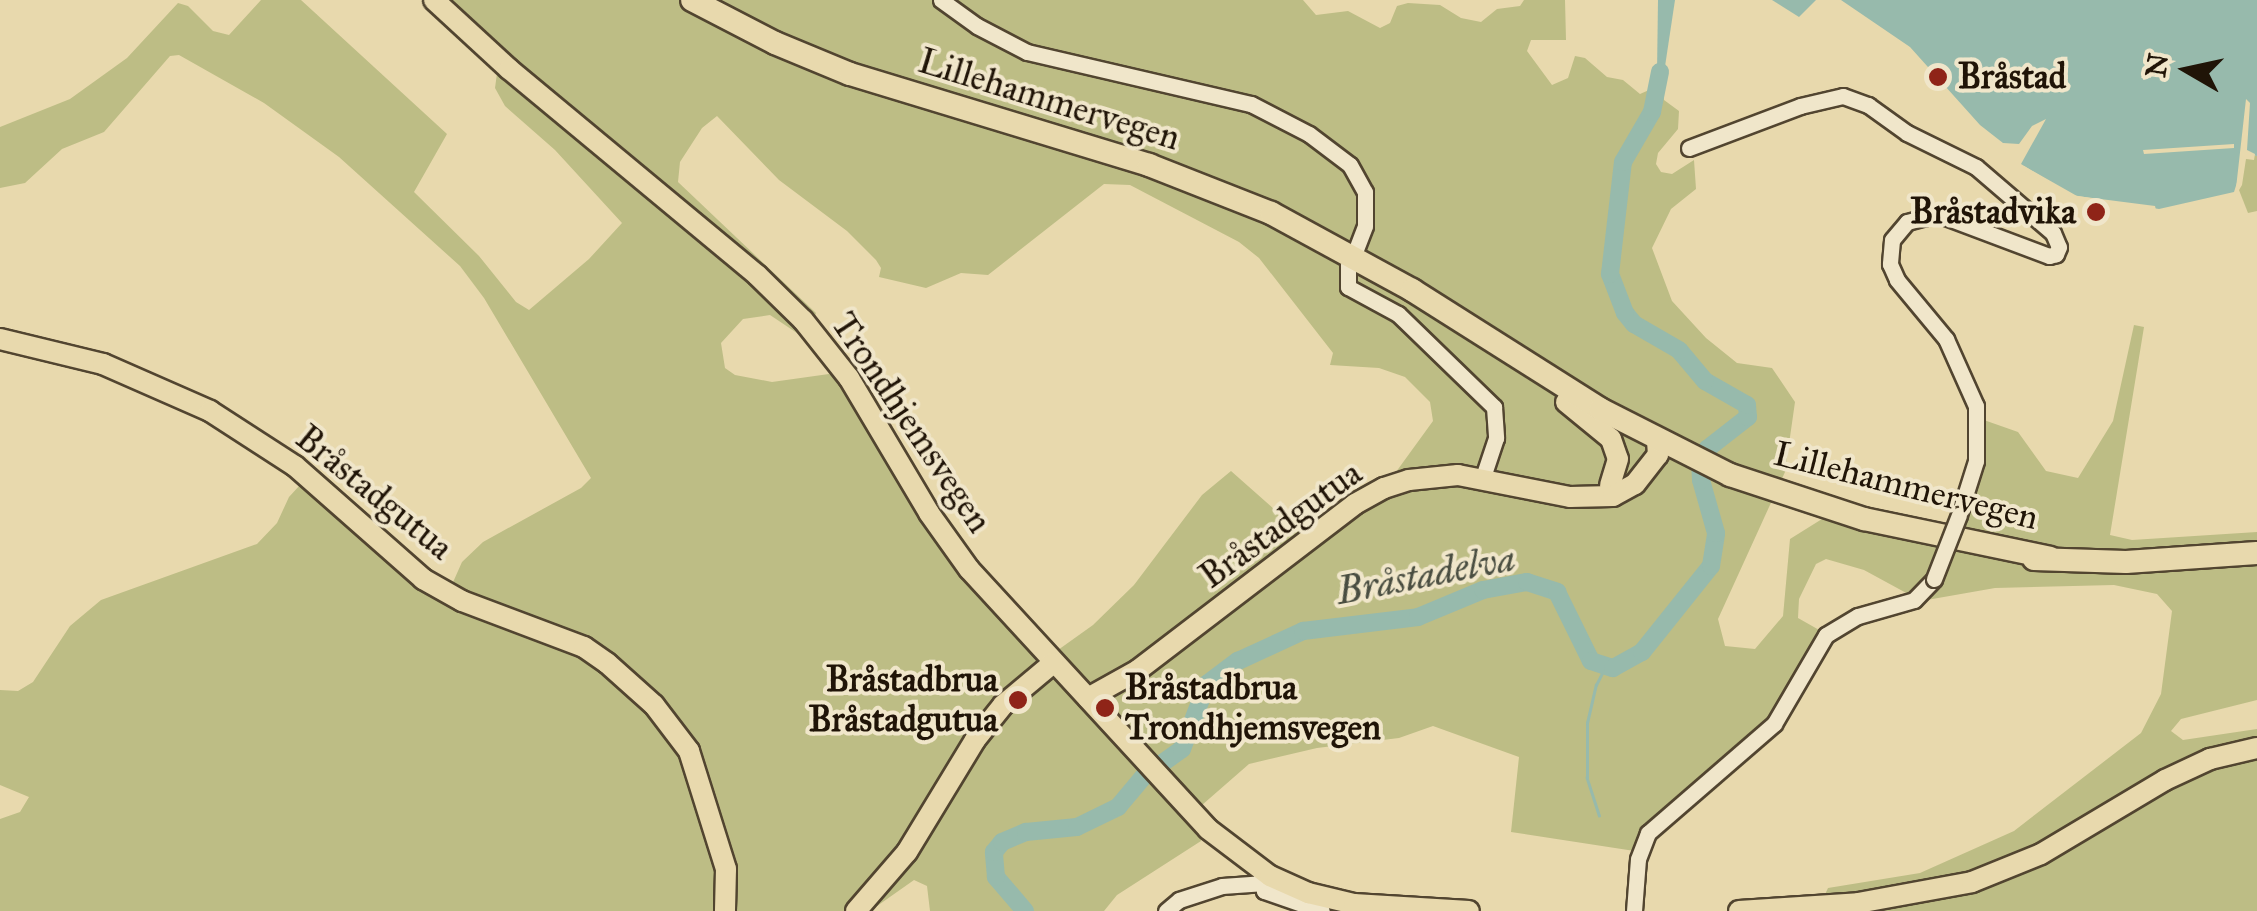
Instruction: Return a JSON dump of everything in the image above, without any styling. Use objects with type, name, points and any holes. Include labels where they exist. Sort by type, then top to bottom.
[{"type":"highway","name":"Lillehammervegen","points":[[692,0],[775,43],[850,74],[1108,152],[1218,190],[1293,224],[1382,274],[1663,452]]},
{"type":"highway","name":"Lillehammervegen","points":[[1382,274],[1566,402],[1663,452],[1751,490],[1893,527],[2050,558],[2126,562],[2257,553]]},
{"type":"main road","name":"Trondhjemsvegen","points":[[434,0],[536,92],[742,261],[803,320],[849,378],[950,544],[1186,808],[1261,876],[1354,904],[1469,911]]},
{"type":"main road","name":"Bråstadgutua","points":[[0,339],[103,364],[210,411],[295,466],[423,579],[462,600],[584,646],[607,662],[654,705],[690,751],[726,869],[726,911]]},
{"type":"main road","points":[[1566,402],[1611,439],[1618,459],[1602,490]]},
{"type":"main road","points":[[1602,490],[1663,452]]},
{"type":"main road","name":"Bråstadgutua","points":[[1088,698],[1158,656],[1354,504],[1409,480],[1458,474],[1562,496],[1602,490]]},
{"type":"main road","points":[[856,911],[908,852],[976,740],[1003,705],[1053,663]]},
{"type":"main road","points":[[1739,911],[1858,902],[1972,882],[2041,854],[2165,780],[2210,759],[2257,748]]},
{"type":"street","points":[[941,0],[977,26],[1026,52],[1251,104],[1309,134],[1350,165],[1365,192],[1365,226],[1352,257],[1348,287],[1398,314],[1494,407],[1496,438],[1482,477]]},
{"type":"street","points":[[1634,911],[1638,859],[1648,834],[1774,724],[1826,635],[1858,616],[1914,600],[1934,579],[1959,515],[1976,461],[1976,406],[1946,338],[1897,280],[1890,264],[1892,240],[1906,222],[1937,214],[2048,256],[2059,247],[2054,234],[1976,168],[1907,133],[1868,105],[1843,96],[1800,106],[1688,148]]},
{"type":"street","points":[[1166,911],[1179,900],[1261,876]]},
{"type":"street","name":"Trondhjemsvegen","points":[[1261,876],[1264,891],[1322,911]]},
{"type":"green space","points":[[261,0],[301,0],[447,134],[414,192],[479,256],[516,302],[529,310],[589,259],[622,223],[555,150],[505,106],[495,88],[498,66],[440,0],[1303,0],[1316,15],[1348,11],[1380,28],[1390,23],[1397,6],[1408,3],[1440,5],[1461,18],[1481,22],[1497,9],[1520,6],[1524,0],[1565,0],[1566,40],[1531,40],[1527,51],[1552,85],[1568,78],[1575,56],[1585,58],[1607,77],[1623,80],[1640,94],[1649,90],[1657,73],[1664,73],[1664,100],[1679,111],[1678,129],[1658,153],[1656,164],[1661,172],[1672,174],[1694,160],[1696,189],[1671,209],[1652,248],[1672,301],[1706,338],[1737,363],[1772,368],[1795,402],[1785,472],[1718,619],[1725,646],[1755,649],[1783,616],[1790,539],[1822,519],[1946,544],[1981,419],[2018,432],[2046,471],[2078,478],[2113,421],[2134,325],[2144,327],[2110,535],[2132,540],[2257,532],[2257,700],[2181,719],[2171,731],[2183,740],[2257,729],[2257,911],[1824,911],[1822,901],[1828,888],[1920,873],[2014,831],[2141,733],[2161,694],[2172,611],[2157,594],[2114,585],[1995,588],[1921,601],[1864,570],[1826,559],[1816,564],[1799,599],[1798,618],[1828,635],[1796,694],[1685,799],[1641,852],[1511,832],[1519,757],[1433,726],[1399,738],[1317,748],[1249,764],[1194,812],[1201,841],[1117,895],[1104,911],[930,911],[927,886],[914,880],[870,911],[0,911],[0,819],[20,812],[29,797],[0,785],[0,690],[18,691],[33,682],[70,626],[101,600],[257,544],[277,523],[289,497],[300,485],[311,488],[450,589],[462,562],[483,542],[581,488],[591,478],[484,298],[460,266],[339,157],[264,103],[179,55],[170,56],[104,132],[62,149],[25,183],[0,188],[0,127],[70,99],[127,58],[178,3],[188,6],[213,31],[229,35]],"holes":[[[717,116],[779,180],[847,231],[876,260],[881,268],[879,277],[926,288],[961,273],[988,275],[1104,184],[1130,185],[1239,242],[1259,258],[1333,353],[1330,365],[1379,368],[1405,377],[1430,402],[1433,421],[1388,483],[1301,533],[1231,471],[1202,495],[1134,585],[1093,625],[1051,655],[932,513],[841,377],[829,374],[772,382],[735,375],[725,368],[721,343],[743,319],[770,315],[800,335],[810,329],[816,313],[678,182],[680,162],[702,128]]]},
{"type":"green space","points":[[2246,154],[2257,156],[2257,211],[2248,213],[2237,185]]},
{"type":"shaded area","points":[[1658,0],[1675,0],[1664,73],[1657,73]]},
{"type":"shaded area","points":[[1772,0],[1816,0],[1799,17]]},
{"type":"shaded area","points":[[1841,0],[2257,0],[2257,156],[2246,154],[2234,192],[2159,209],[2072,195],[2021,164],[2046,119],[2032,126],[2019,144],[2003,143],[1980,125],[1910,47]]},
{"type":"pier","points":[[2246,99],[2250,103],[2247,150],[2255,154],[2254,160],[2246,159],[2242,185],[2235,197]]},
{"type":"pier","points":[[2234,144],[2234,148],[2144,154],[2143,150]]},
{"type":"pier","points":[[2024,166],[2077,196],[2155,206],[2156,210],[2075,200],[2022,170]]},
{"type":"waterway","name":"Bråstadelva","points":[[1025,911],[996,877],[994,852],[1002,842],[1026,832],[1077,827],[1118,807],[1143,777],[1182,749],[1207,684],[1238,661],[1303,631],[1418,617],[1483,590],[1527,582],[1557,592],[1591,661],[1613,668],[1642,652],[1711,566],[1716,533],[1701,480],[1700,461],[1707,449],[1748,417],[1747,405],[1705,381],[1679,350],[1634,324],[1625,313],[1610,274],[1623,162],[1652,112],[1660,72]]},
{"type":"waterway","points":[[1599,816],[1587,778],[1587,723],[1604,669]]},
{"type":"place","name":"Bråstad","points":[[1938,77]]},
{"type":"place","name":"Bråstadvika","points":[[2096,212]]},
{"type":"place","name":"Bråstadbrua Bråstadgutua","points":[[1018,700]]},
{"type":"place","name":"Bråstadbrua Trondhjemsvegen","points":[[1105,708]]}]
